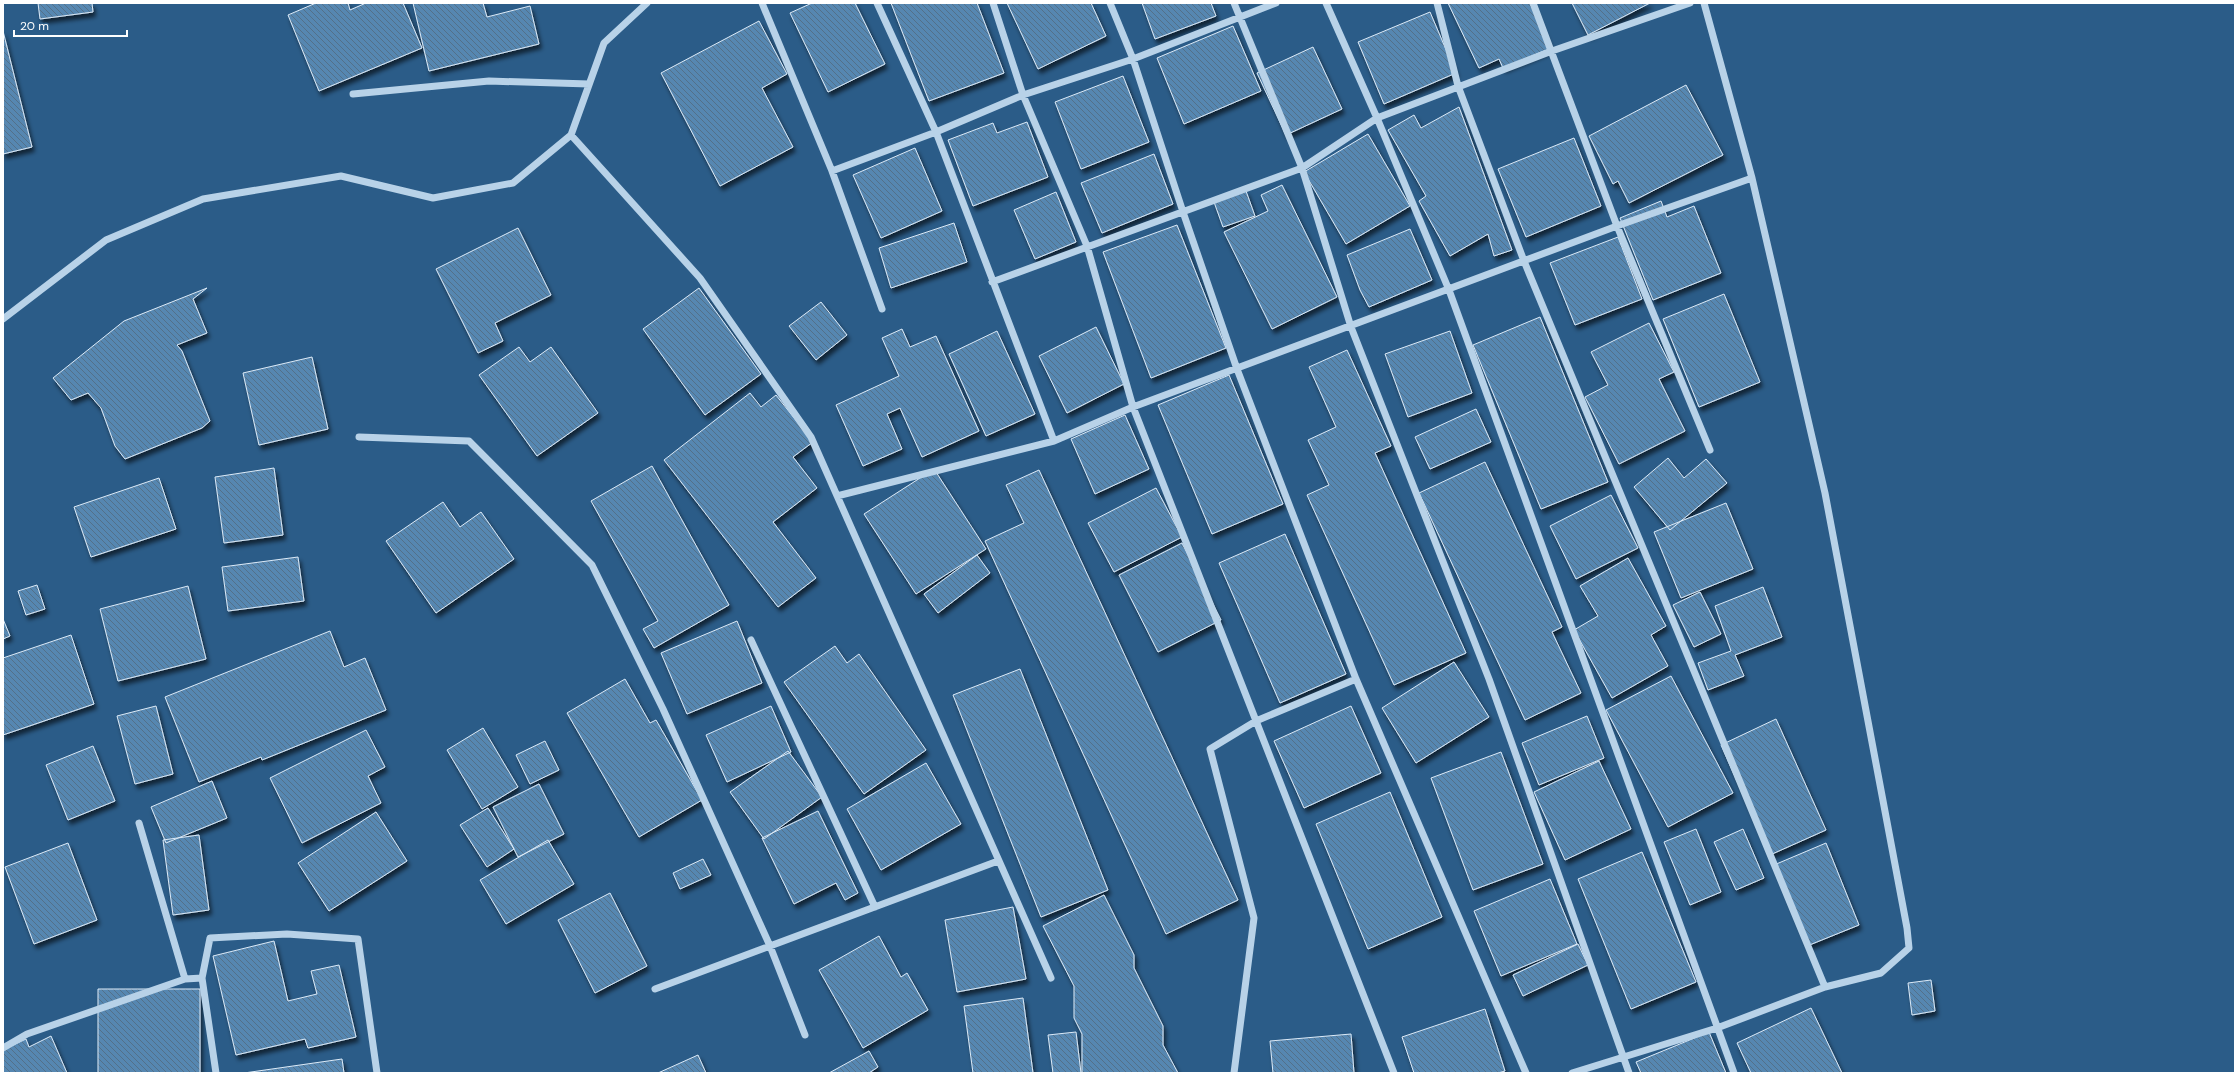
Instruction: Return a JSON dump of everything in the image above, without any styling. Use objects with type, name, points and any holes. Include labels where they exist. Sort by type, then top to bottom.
[{"type":"street","points":[[3,319],[106,240],[203,199],[340,176],[433,198],[513,183],[571,135],[604,43],[647,3]]},
{"type":"street","points":[[762,3],[832,171],[882,309]]},
{"type":"street","points":[[877,3],[936,132],[1054,441]]},
{"type":"street","points":[[993,3],[1023,95],[1087,246],[1133,408],[1394,1073]]},
{"type":"street","points":[[1110,3],[1133,59],[1183,212],[1237,369],[1356,679],[1526,1073]]},
{"type":"street","points":[[1234,3],[1302,168],[1350,327],[1489,679],[1630,1073]]},
{"type":"street","points":[[832,171],[936,132],[1023,95],[1133,59],[1276,3]]},
{"type":"street","points":[[1326,3],[1378,118],[1449,290],[1734,1073]]},
{"type":"street","points":[[1437,3],[1458,86],[1524,261],[1825,987]]},
{"type":"street","points":[[1533,3],[1617,226],[1710,450]]},
{"type":"street","points":[[992,282],[1302,168],[1378,118],[1552,51],[1690,3]]},
{"type":"street","points":[[1572,1073],[1624,1055],[1717,1028],[1825,987],[1881,973],[1909,948],[1876,755],[1825,493],[1752,178],[1704,3]]},
{"type":"street","points":[[353,94],[488,81],[589,84]]},
{"type":"street","points":[[571,135],[700,278],[812,437],[998,861],[1051,978]]},
{"type":"street","points":[[837,496],[1054,441],[1133,408],[1617,226],[1752,178]]},
{"type":"street","points":[[359,437],[469,441],[592,565],[663,709],[770,946],[805,1035]]},
{"type":"street","points":[[751,640],[875,907]]},
{"type":"street","points":[[1234,1073],[1254,918],[1210,749],[1256,721],[1356,679]]},
{"type":"street","points":[[139,823],[185,979]]},
{"type":"street","points":[[655,989],[998,861]]},
{"type":"street","points":[[216,1073],[202,978],[210,938],[287,934],[358,939],[377,1073]]},
{"type":"street","points":[[3,1048],[27,1034],[185,979],[202,978]]},
{"type":"building","points":[[38,3],[92,3],[93,12],[40,19]]},
{"type":"building","points":[[316,3],[348,3],[350,10],[366,3],[403,3],[422,48],[319,91],[288,15]]},
{"type":"building","points":[[413,3],[483,3],[487,17],[530,6],[539,44],[429,71]]},
{"type":"building","points":[[812,3],[855,3],[885,64],[828,92],[790,13]]},
{"type":"building","points":[[891,3],[977,3],[1004,73],[929,101]]},
{"type":"building","points":[[1007,3],[1091,3],[1106,36],[1038,69]]},
{"type":"building","points":[[1142,3],[1211,3],[1216,16],[1155,39]]},
{"type":"building","points":[[1448,3],[1530,3],[1551,48],[1503,68],[1499,59],[1479,68]]},
{"type":"building","points":[[1572,3],[1650,3],[1588,35]]},
{"type":"building","points":[[1430,12],[1456,73],[1384,104],[1358,42]]},
{"type":"building","points":[[759,21],[787,74],[762,88],[793,147],[720,186],[661,73]]},
{"type":"building","points":[[1233,26],[1261,91],[1184,124],[1157,58]]},
{"type":"building","points":[[3,31],[32,147],[3,154]]},
{"type":"building","points":[[1313,47],[1342,109],[1286,135],[1257,73]]},
{"type":"building","points":[[1123,76],[1149,142],[1081,169],[1055,102]]},
{"type":"building","points":[[1686,85],[1723,155],[1629,203],[1618,181],[1613,184],[1589,136]]},
{"type":"building","points":[[1459,107],[1512,250],[1494,256],[1488,234],[1450,256],[1419,201],[1426,196],[1388,130],[1414,115],[1421,128]]},
{"type":"building","points":[[1027,122],[1048,177],[973,206],[948,140],[993,123],[997,133]]},
{"type":"building","points":[[1368,134],[1410,206],[1346,244],[1304,172]]},
{"type":"building","points":[[1574,138],[1601,206],[1526,237],[1498,169]]},
{"type":"building","points":[[915,148],[942,211],[881,238],[853,175]]},
{"type":"building","points":[[1154,154],[1173,204],[1102,233],[1081,183]]},
{"type":"building","points":[[1282,185],[1337,297],[1272,329],[1224,232],[1268,211],[1261,195]]},
{"type":"building","points":[[1246,191],[1255,216],[1223,227],[1214,202]]},
{"type":"building","points":[[1056,192],[1076,242],[1035,259],[1014,210]]},
{"type":"building","points":[[1661,201],[1667,217],[1694,206],[1721,273],[1653,300],[1620,218]]},
{"type":"building","points":[[954,223],[967,262],[891,288],[879,248]]},
{"type":"building","points":[[1177,225],[1226,348],[1151,378],[1103,252]]},
{"type":"building","points":[[518,228],[551,295],[495,323],[503,341],[478,353],[436,269]]},
{"type":"building","points":[[1410,229],[1432,280],[1369,307],[1360,290],[1347,255]]},
{"type":"building","points":[[1618,237],[1642,299],[1575,325],[1550,263]]},
{"type":"building","points":[[207,288],[193,299],[207,333],[177,345],[182,351],[210,421],[202,428],[125,459],[115,446],[101,408],[88,393],[71,400],[53,378],[124,321]]},
{"type":"building","points":[[699,288],[761,374],[705,415],[643,329]]},
{"type":"building","points":[[1724,294],[1760,382],[1699,407],[1663,319]]},
{"type":"building","points":[[821,302],[847,335],[816,360],[789,326]]},
{"type":"building","points":[[1540,317],[1608,482],[1541,509],[1473,345]]},
{"type":"building","points":[[1649,323],[1674,372],[1659,379],[1685,431],[1619,464],[1585,397],[1608,385],[1591,352]]},
{"type":"building","points":[[1096,327],[1124,384],[1067,413],[1039,356]]},
{"type":"building","points":[[902,329],[910,347],[936,336],[979,431],[922,457],[900,408],[887,414],[902,449],[863,466],[836,405],[899,376],[882,338]]},
{"type":"building","points":[[997,331],[1035,414],[986,436],[949,354]]},
{"type":"building","points":[[1450,331],[1472,393],[1408,417],[1385,354]]},
{"type":"building","points":[[519,347],[530,362],[551,347],[598,413],[537,456],[479,375]]},
{"type":"building","points":[[1347,350],[1391,446],[1375,453],[1466,653],[1394,685],[1307,495],[1329,485],[1308,440],[1336,427],[1309,367]]},
{"type":"building","points":[[312,357],[328,429],[259,445],[243,373]]},
{"type":"building","points":[[1229,375],[1283,504],[1212,534],[1158,405]]},
{"type":"building","points":[[750,393],[761,407],[776,395],[813,442],[793,457],[817,488],[773,522],[816,578],[778,607],[664,460]]},
{"type":"building","points":[[1476,409],[1491,442],[1430,469],[1415,437]]},
{"type":"building","points":[[1125,415],[1149,469],[1095,494],[1071,439]]},
{"type":"building","points":[[1668,458],[1684,478],[1706,459],[1727,483],[1670,530],[1634,487]]},
{"type":"building","points":[[1485,462],[1562,627],[1552,632],[1581,693],[1525,720],[1419,493]]},
{"type":"building","points":[[652,466],[729,605],[654,648],[643,629],[658,621],[591,501]]},
{"type":"building","points":[[274,468],[283,535],[224,543],[215,477]]},
{"type":"building","points":[[934,469],[986,549],[916,594],[864,514]]},
{"type":"building","points":[[1039,470],[1238,900],[1166,934],[985,541],[1024,523],[1006,485]]},
{"type":"building","points":[[159,478],[176,529],[91,557],[74,507]]},
{"type":"building","points":[[1156,488],[1182,537],[1114,572],[1088,523]]},
{"type":"building","points":[[1611,495],[1638,548],[1576,579],[1550,526]]},
{"type":"building","points":[[443,502],[460,527],[481,512],[514,559],[436,613],[386,541]]},
{"type":"building","points":[[1726,503],[1753,569],[1681,598],[1654,532]]},
{"type":"building","points":[[1285,534],[1346,674],[1280,703],[1219,563]]},
{"type":"building","points":[[1182,543],[1221,620],[1158,652],[1119,575]]},
{"type":"building","points":[[977,555],[990,573],[938,613],[924,594]]},
{"type":"building","points":[[298,557],[304,601],[228,611],[222,567]]},
{"type":"building","points":[[1628,558],[1666,626],[1651,635],[1668,666],[1612,698],[1574,630],[1598,616],[1580,586]]},
{"type":"building","points":[[37,585],[45,609],[26,615],[18,591]]},
{"type":"building","points":[[188,586],[206,659],[118,681],[100,609]]},
{"type":"building","points":[[1763,587],[1782,637],[1735,655],[1744,676],[1708,690],[1698,663],[1731,651],[1715,606]]},
{"type":"building","points":[[1700,592],[1721,634],[1694,647],[1673,605]]},
{"type":"building","points":[[3,619],[10,636],[3,639]]},
{"type":"building","points":[[737,621],[762,683],[687,714],[661,653]]},
{"type":"building","points":[[330,631],[344,667],[365,658],[386,710],[262,760],[261,757],[199,782],[165,697]]},
{"type":"building","points":[[71,635],[94,704],[3,735],[3,658]]},
{"type":"building","points":[[835,646],[847,663],[859,654],[926,750],[864,794],[784,682]]},
{"type":"building","points":[[1454,662],[1489,717],[1416,763],[1382,708]]},
{"type":"building","points":[[1020,669],[1108,890],[1041,917],[953,695]]},
{"type":"building","points":[[1671,676],[1733,793],[1668,827],[1606,710]]},
{"type":"building","points":[[625,679],[650,723],[656,720],[702,800],[639,837],[567,713]]},
{"type":"building","points":[[156,706],[173,774],[135,784],[117,716]]},
{"type":"building","points":[[771,706],[791,752],[727,782],[706,735]]},
{"type":"building","points":[[1351,706],[1381,773],[1304,808],[1274,741]]},
{"type":"building","points":[[1587,716],[1604,758],[1539,785],[1522,743]]},
{"type":"building","points":[[1776,719],[1826,830],[1770,855],[1721,745]]},
{"type":"building","points":[[483,728],[518,787],[482,809],[447,750]]},
{"type":"building","points":[[366,730],[385,767],[368,776],[381,803],[302,843],[270,778]]},
{"type":"building","points":[[545,741],[559,770],[530,784],[516,755]]},
{"type":"building","points":[[93,746],[115,801],[68,820],[46,765]]},
{"type":"building","points":[[788,751],[822,797],[764,839],[730,792]]},
{"type":"building","points":[[1501,752],[1543,864],[1473,890],[1431,778]]},
{"type":"building","points":[[1599,761],[1631,829],[1565,860],[1534,792]]},
{"type":"building","points":[[926,763],[961,824],[881,870],[847,809]]},
{"type":"building","points":[[212,781],[227,818],[166,843],[151,807]]},
{"type":"building","points":[[539,784],[564,834],[518,857],[493,807]]},
{"type":"building","points":[[1390,792],[1442,917],[1368,949],[1316,824]]},
{"type":"building","points":[[488,808],[514,849],[487,867],[460,825]]},
{"type":"building","points":[[818,811],[858,893],[845,900],[836,883],[794,904],[762,838]]},
{"type":"building","points":[[376,812],[407,861],[329,911],[298,863]]},
{"type":"building","points":[[1696,829],[1721,892],[1690,905],[1664,842]]},
{"type":"building","points":[[1743,829],[1764,878],[1736,890],[1714,842]]},
{"type":"building","points":[[199,835],[209,910],[173,915],[163,840]]},
{"type":"building","points":[[548,840],[574,884],[506,924],[480,880]]},
{"type":"building","points":[[68,843],[97,920],[34,944],[5,867]]},
{"type":"building","points":[[1826,843],[1859,925],[1807,946],[1774,865]]},
{"type":"building","points":[[1642,852],[1696,982],[1631,1009],[1578,879]]},
{"type":"building","points":[[703,859],[711,875],[680,889],[673,873]]},
{"type":"building","points":[[1550,879],[1577,944],[1501,976],[1474,911]]},
{"type":"building","points":[[610,893],[647,966],[595,993],[558,920]]},
{"type":"building","points":[[1104,895],[1134,955],[1134,968],[1163,1026],[1163,1045],[1178,1073],[1082,1073],[1082,1034],[1074,1018],[1074,986],[1043,926]]},
{"type":"building","points":[[1013,907],[1026,979],[957,992],[945,920]]},
{"type":"building","points":[[879,936],[901,977],[907,973],[928,1010],[863,1048],[819,970]]},
{"type":"building","points":[[274,941],[288,1001],[317,994],[311,971],[339,965],[356,1037],[308,1048],[305,1039],[236,1055],[213,956]]},
{"type":"building","points":[[1578,944],[1588,965],[1523,996],[1513,975]]},
{"type":"building","points":[[1931,980],[1935,1011],[1912,1015],[1908,983]]},
{"type":"building","points":[[98,989],[200,989],[200,1073],[98,1073]]},
{"type":"building","points":[[1023,998],[1033,1073],[973,1073],[964,1006]]},
{"type":"building","points":[[1811,1008],[1842,1073],[1751,1073],[1737,1043]]},
{"type":"building","points":[[1485,1009],[1505,1071],[1498,1073],[1414,1073],[1402,1037]]},
{"type":"building","points":[[1076,1032],[1081,1073],[1053,1073],[1048,1035]]},
{"type":"building","points":[[1709,1032],[1726,1073],[1641,1073],[1636,1062]]},
{"type":"building","points":[[1351,1034],[1354,1073],[1273,1073],[1270,1041]]},
{"type":"building","points":[[51,1036],[67,1073],[3,1073],[3,1050],[26,1039],[29,1047]]},
{"type":"building","points":[[869,1051],[878,1067],[869,1073],[829,1073]]},
{"type":"building","points":[[698,1055],[706,1073],[658,1073]]},
{"type":"building","points":[[342,1059],[344,1073],[244,1073]]}]
